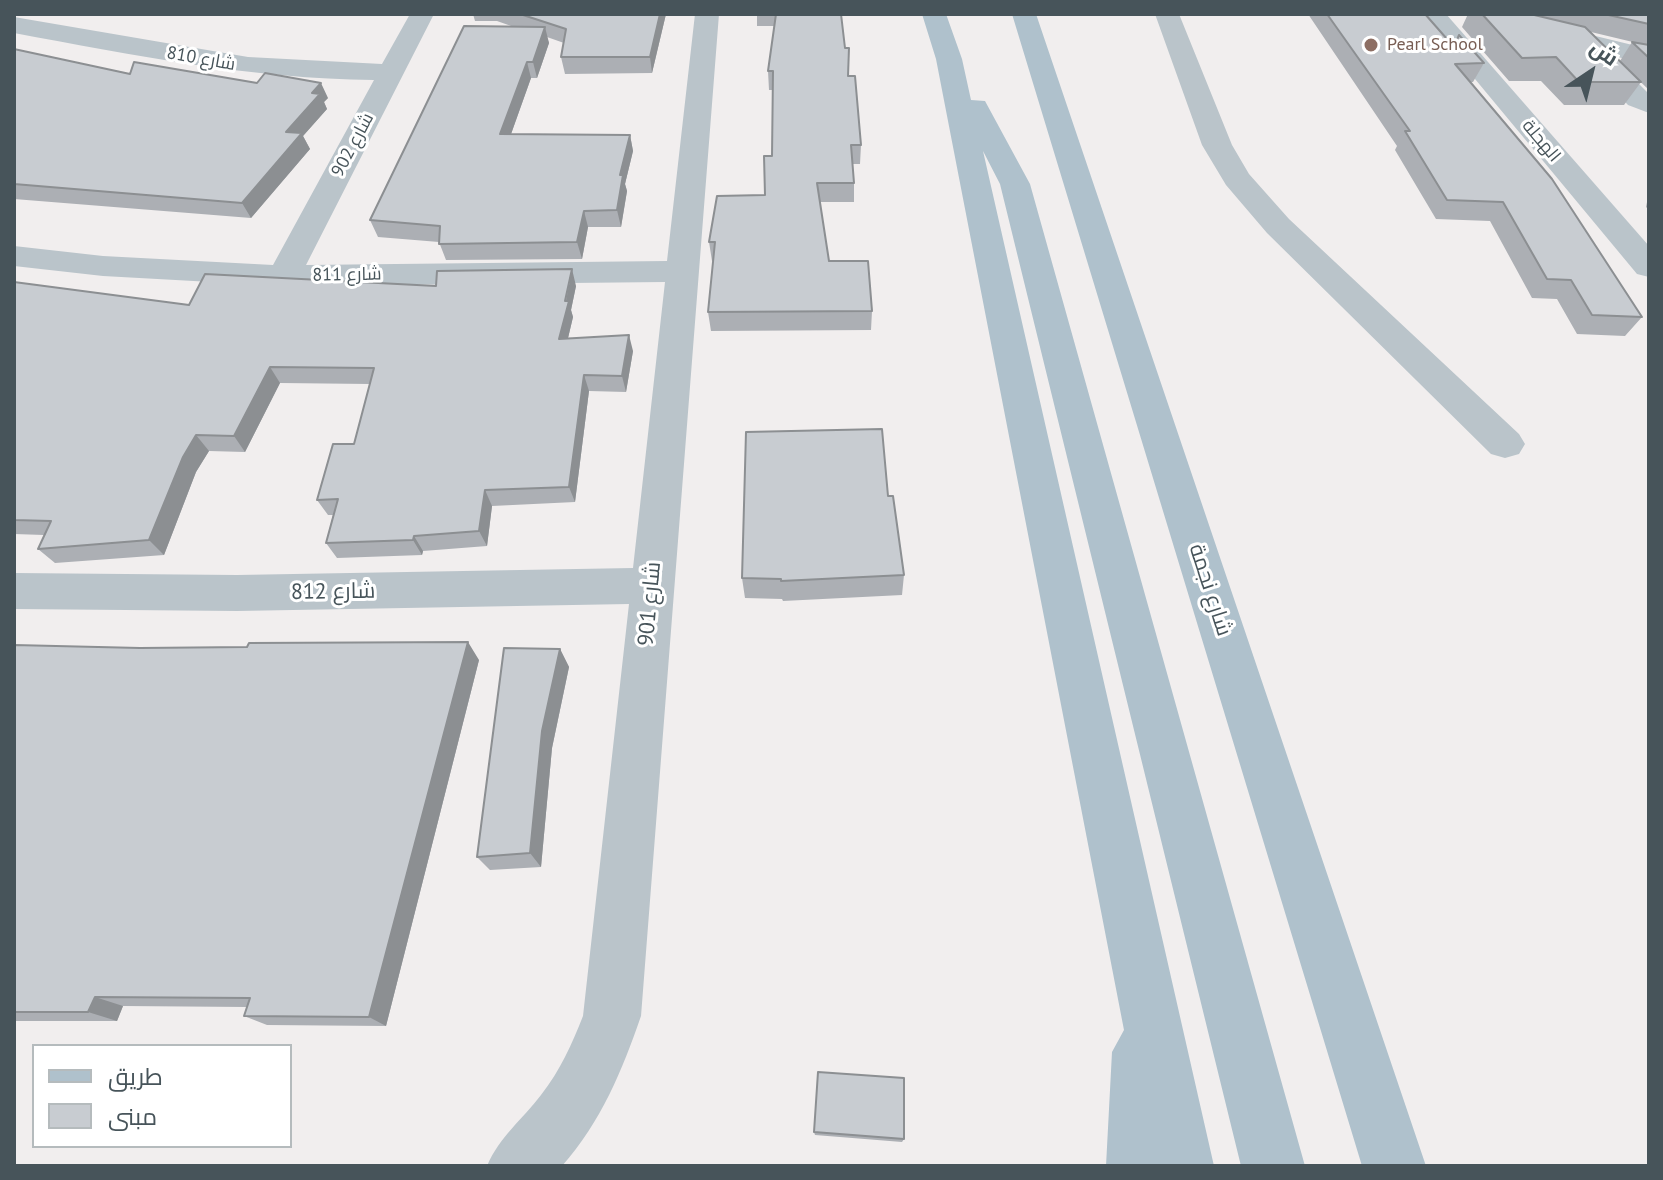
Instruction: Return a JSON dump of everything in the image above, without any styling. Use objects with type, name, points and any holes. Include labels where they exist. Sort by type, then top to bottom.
[{"type":"main road","points":[[934,14],[949,59],[1182,1166]]},
{"type":"main road","points":[[1004,14],[1042,71]]},
{"type":"main road","name":"شارع نجمة","points":[[1024,14],[1394,1166]]},
{"type":"main road","points":[[949,59],[1015,184],[1273,1166]]},
{"type":"main road","points":[[1138,1166],[1145,982]]},
{"type":"street","name":"شارع 902","points":[[284,276],[422,14]]},
{"type":"street","name":"شارع 901","points":[[519,1166],[557,1128],[585,1084],[612,1016],[680,271],[707,14]]},
{"type":"street","points":[[1167,14],[1217,145],[1237,179],[1278,226],[1505,444]]},
{"type":"street","name":"الهجلة","points":[[1433,14],[1649,267]]},
{"type":"street","name":"شارع 810","points":[[14,25],[237,66],[336,74],[391,72]]},
{"type":"street","points":[[1523,27],[1649,57]]},
{"type":"street","points":[[1581,41],[1638,99],[1649,105]]},
{"type":"street","name":"شارع 811","points":[[14,256],[103,266],[284,276],[680,271]]},
{"type":"street","name":"شارع 812","points":[[14,591],[237,593],[652,586]]},
{"type":"building","points":[[520,14],[660,14],[650,57],[561,57],[566,29]]},
{"type":"building","points":[[776,14],[841,14],[845,48],[849,48],[848,76],[855,76],[861,145],[851,145],[854,183],[817,183],[829,261],[868,261],[872,311],[708,312],[715,242],[709,242],[717,196],[765,195],[764,156],[772,156],[773,71],[768,71]]},
{"type":"building","points":[[1327,14],[1425,14],[1454,47],[1459,35],[1484,63],[1455,64],[1552,179],[1642,317],[1592,315],[1571,280],[1547,279],[1503,202],[1447,200],[1405,131],[1410,131]]},
{"type":"building","points":[[1482,14],[1530,14],[1585,27],[1641,82],[1579,82],[1556,57],[1522,58]]},
{"type":"building","points":[[1604,14],[1649,14],[1649,24]]},
{"type":"building","points":[[464,26],[545,27],[533,62],[527,62],[500,134],[630,135],[620,175],[623,175],[617,210],[584,211],[577,242],[439,244],[440,226],[370,220]]},
{"type":"building","points":[[1632,42],[1649,45],[1649,58]]},
{"type":"building","points":[[14,49],[130,74],[134,62],[257,83],[265,73],[321,83],[312,93],[320,94],[286,132],[302,133],[242,203],[14,184]]},
{"type":"building","points":[[572,269],[565,301],[569,301],[559,339],[629,335],[622,376],[584,375],[569,487],[485,490],[479,531],[414,536],[413,540],[326,543],[338,499],[317,500],[333,444],[354,444],[374,368],[270,367],[234,436],[196,435],[183,457],[149,540],[38,549],[51,521],[14,520],[14,282],[189,305],[205,274],[436,286],[437,271]]},
{"type":"building","points":[[882,429],[888,496],[893,496],[904,575],[781,581],[742,578],[746,432]]},
{"type":"building","points":[[468,642],[369,1017],[244,1016],[250,998],[95,997],[88,1012],[14,1012],[14,645],[140,648],[247,647],[249,643]]},
{"type":"building","points":[[504,648],[560,649],[542,731],[530,853],[477,857]]},
{"type":"building","points":[[818,1072],[904,1078],[904,1139],[814,1132]]},
{"type":"place","name":"Pearl School","points":[[1371,45]]}]
